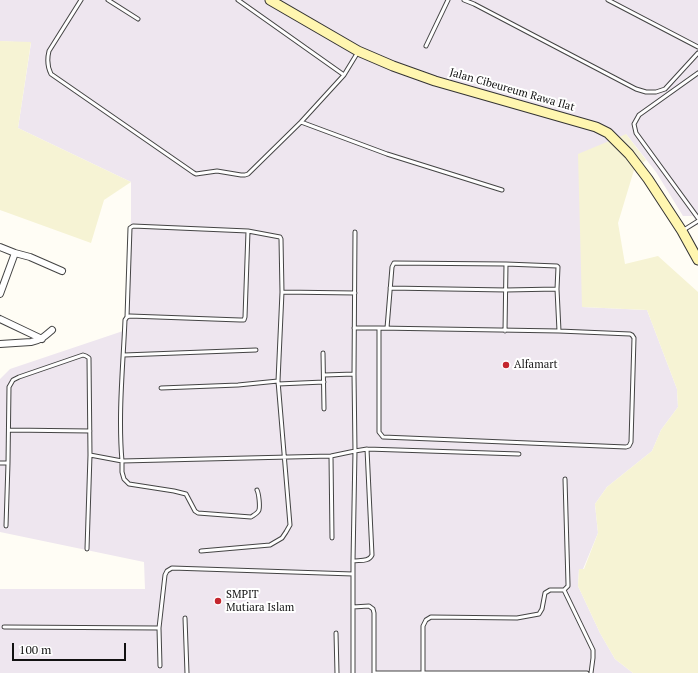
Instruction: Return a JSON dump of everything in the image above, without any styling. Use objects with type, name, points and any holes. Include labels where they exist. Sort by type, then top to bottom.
[{"type":"street","name":"Jalan Cibeureum Rawa Ilat","points":[[270,0],[358,51],[393,66],[435,81],[596,127],[608,133],[629,154],[648,178],[698,259]]},
{"type":"street","points":[[0,247],[14,253],[30,257],[62,271]]},
{"type":"street","points":[[0,294],[14,253]]},
{"type":"street","points":[[0,319],[42,339]]},
{"type":"street","points":[[0,344],[31,342],[42,339],[52,330]]},
{"type":"lane","points":[[81,0],[49,51],[47,63],[51,74],[194,173],[198,174],[217,171],[241,176],[248,174],[301,122],[344,75],[358,51]]},
{"type":"lane","points":[[108,0],[138,19]]},
{"type":"lane","points":[[238,0],[344,75]]},
{"type":"lane","points":[[426,46],[448,0]]},
{"type":"lane","points":[[464,0],[636,89],[646,92],[656,92],[665,88],[698,53]]},
{"type":"lane","points":[[608,0],[698,47]]},
{"type":"lane","points":[[698,73],[639,116],[634,124],[636,133],[698,218]]},
{"type":"lane","points":[[301,122],[387,154],[502,190]]},
{"type":"lane","points":[[682,231],[698,221]]},
{"type":"lane","points":[[201,551],[270,545],[282,538],[290,525],[278,383],[282,292],[280,237],[248,231],[133,226],[130,228],[127,317],[120,418],[122,472],[124,479],[129,484],[186,494],[195,511],[198,513],[251,517],[259,510],[259,494],[257,490]]},
{"type":"lane","points":[[127,317],[244,320],[248,231]]},
{"type":"lane","points":[[353,673],[353,561],[356,450],[354,374],[355,232]]},
{"type":"lane","points":[[387,328],[393,264],[506,264],[558,267],[557,290],[559,332]]},
{"type":"lane","points":[[505,330],[506,264]]},
{"type":"lane","points":[[390,288],[557,290]]},
{"type":"lane","points":[[282,292],[355,293]]},
{"type":"lane","points":[[354,328],[379,328],[387,328],[505,330],[630,334],[634,338],[631,442],[629,446],[626,447],[383,437],[379,432],[379,328]]},
{"type":"lane","points":[[124,355],[256,350]]},
{"type":"lane","points":[[323,353],[324,409]]},
{"type":"lane","points":[[6,526],[9,386],[13,380],[83,355],[89,358],[90,455],[87,549]]},
{"type":"lane","points":[[324,375],[354,374]]},
{"type":"lane","points":[[160,388],[324,382]]},
{"type":"lane","points":[[9,430],[90,431]]},
{"type":"lane","points":[[90,455],[122,461],[331,456],[367,449],[519,454]]},
{"type":"lane","points":[[353,561],[368,560],[372,555],[367,449]]},
{"type":"lane","points":[[331,456],[332,538]]},
{"type":"lane","points":[[0,463],[8,463]]},
{"type":"lane","points":[[423,673],[423,626],[426,620],[431,617],[518,618],[539,614],[542,609],[545,592],[550,590],[564,590],[568,586],[565,479]]},
{"type":"lane","points":[[160,666],[159,628],[165,575],[167,571],[172,568],[353,574]]},
{"type":"lane","points":[[564,590],[593,650],[591,673]]},
{"type":"lane","points":[[353,607],[369,606],[373,609],[373,673],[587,673]]},
{"type":"lane","points":[[185,618],[187,673]]},
{"type":"lane","points":[[4,627],[159,628]]},
{"type":"lane","points":[[336,633],[337,673]]},
{"type":"shaded area","points":[[0,0],[698,0],[698,226],[693,216],[683,216],[656,172],[626,134],[582,307],[647,310],[677,389],[678,407],[661,430],[652,451],[607,487],[595,504],[598,533],[583,569],[579,569],[578,586],[600,633],[615,659],[633,673],[0,673],[0,589],[145,589],[144,562],[0,532],[0,379],[10,369],[126,330],[131,218],[131,182],[18,128],[31,43],[0,41]]},
{"type":"shaded area","points":[[0,41],[31,42],[18,128],[131,182],[104,200],[91,243],[0,210]]},
{"type":"shaded area","points":[[626,134],[646,160],[634,170],[618,223],[625,264],[658,256],[698,292],[698,673],[633,673],[615,659],[600,633],[578,586],[579,569],[584,569],[598,533],[595,504],[607,487],[652,451],[661,430],[678,407],[677,389],[647,310],[582,307],[578,154]]},
{"type":"place","name":"Alfamart","points":[[506,365]]},
{"type":"place","name":"SMPIT Mutiara Islam","points":[[218,601]]}]
